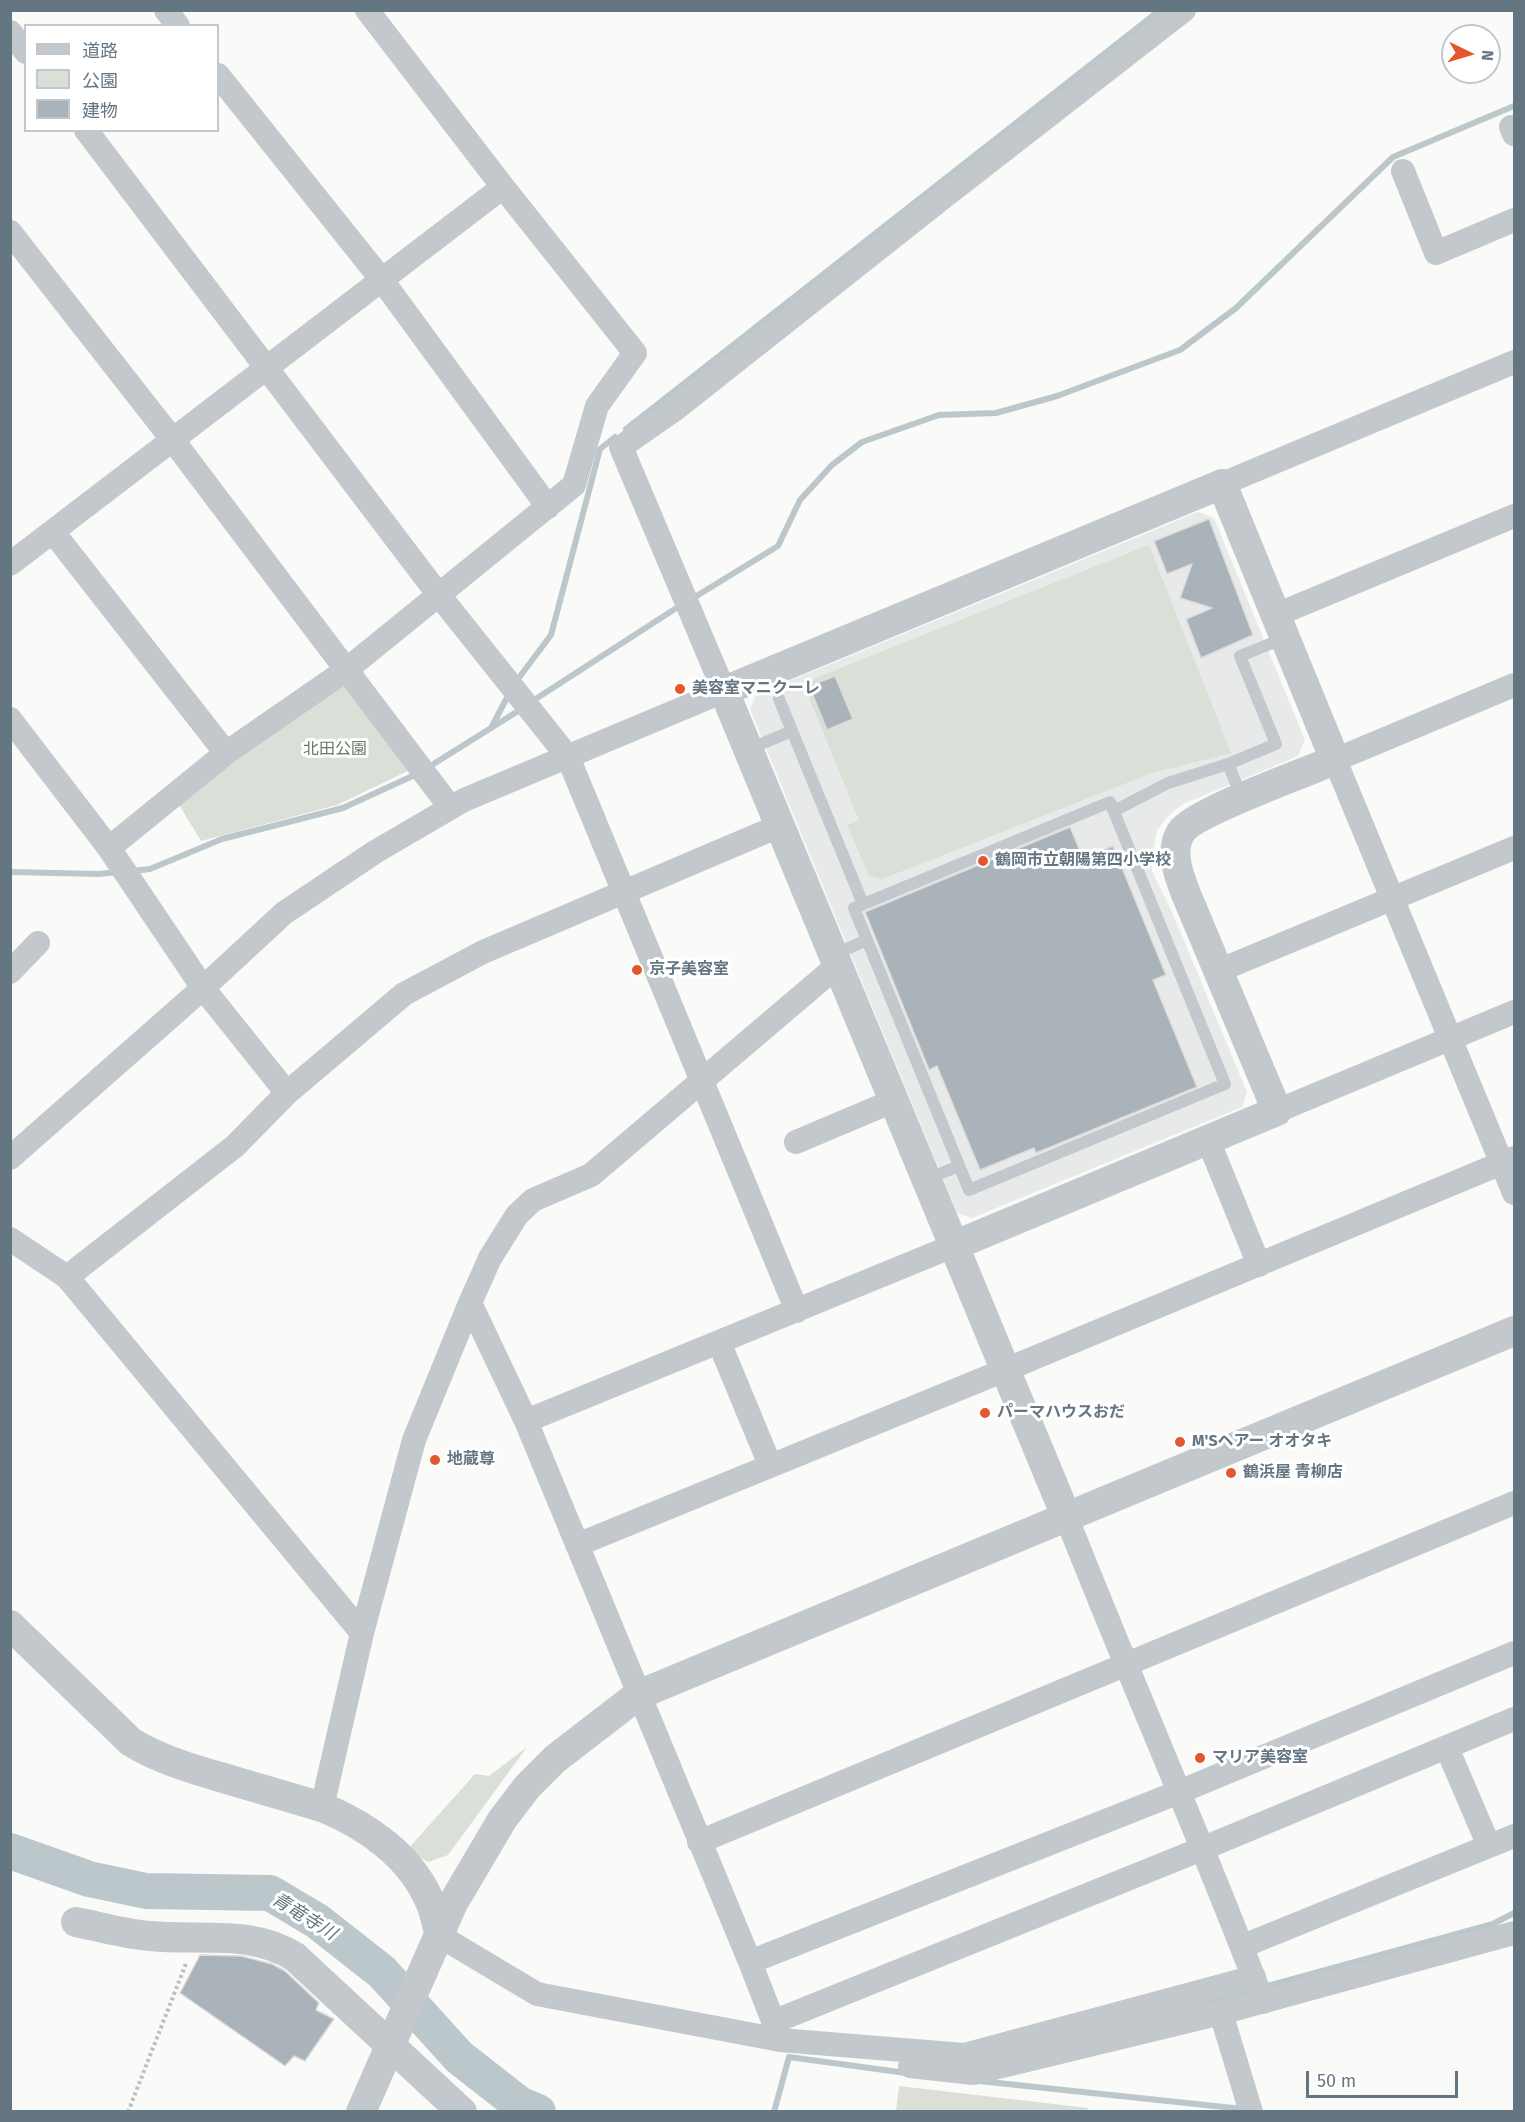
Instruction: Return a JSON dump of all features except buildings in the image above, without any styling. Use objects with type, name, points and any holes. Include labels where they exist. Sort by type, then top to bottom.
[{"type":"street","points":[[166,10],[176,24]]},
{"type":"street","points":[[110,848],[225,753],[346,670],[574,485],[597,406],[635,353],[503,187],[367,10]]},
{"type":"street","points":[[1184,10],[674,410],[621,447],[780,826],[1125,1665],[1204,1848],[1263,2002]]},
{"type":"street","points":[[10,32],[24,50]]},
{"type":"street","points":[[219,76],[382,280],[548,507]]},
{"type":"street","points":[[88,132],[438,594],[568,757],[797,1311]]},
{"type":"street","points":[[1402,171],[1436,253],[1515,220]]},
{"type":"street","points":[[10,564],[503,187]]},
{"type":"street","points":[[10,232],[172,440],[450,807]]},
{"type":"street","points":[[10,1158],[203,988],[284,913],[375,852],[450,807],[1515,362]]},
{"type":"street","points":[[1222,484],[1451,1038],[1509,1161],[1515,1192]]},
{"type":"street","points":[[1280,627],[1515,516]]},
{"type":"street","points":[[53,532],[225,753]]},
{"type":"street","points":[[1276,1111],[1180,877],[1175,862],[1181,832],[1208,812],[1515,685]]},
{"type":"street","points":[[10,719],[110,848],[203,988],[287,1093]]},
{"type":"street","points":[[67,1277],[235,1146],[287,1093],[404,994],[483,952],[780,826]]},
{"type":"street","points":[[1218,971],[1515,848]]},
{"type":"street","points":[[10,972],[38,943]]},
{"type":"street","points":[[322,1807],[362,1633],[414,1440],[490,1258],[517,1215],[533,1200],[591,1175],[701,1083],[835,960]]},
{"type":"street","points":[[526,1421],[797,1311],[1515,1012]]},
{"type":"street","points":[[796,1142],[893,1101]]},
{"type":"street","points":[[1208,1140],[1259,1265]]},
{"type":"street","points":[[577,1545],[1509,1161]]},
{"type":"street","points":[[10,1239],[67,1277],[362,1633]]},
{"type":"street","points":[[470,1303],[526,1421],[777,2031]]},
{"type":"street","points":[[361,2112],[453,1903],[502,1820],[526,1787],[555,1759],[638,1695],[1515,1330]]},
{"type":"street","points":[[719,1342],[770,1465]]},
{"type":"street","points":[[699,1842],[1515,1503]]},
{"type":"street","points":[[10,1625],[130,1742],[158,1757],[322,1807],[357,1824],[402,1859],[420,1882],[432,1906],[440,1936],[537,1994],[777,2031],[964,2055],[1254,1977]]},
{"type":"street","points":[[750,1962],[1179,1792],[1515,1653]]},
{"type":"street","points":[[777,2031],[1204,1848],[1515,1719]]},
{"type":"street","points":[[1447,1748],[1489,1846]]},
{"type":"street","points":[[1242,1946],[1515,1836]]},
{"type":"street","points":[[76,1922],[147,1936],[183,1939],[230,1937],[280,1948],[295,1957],[462,2112]]},
{"type":"street","points":[[888,2064],[973,2073],[1221,2013],[1515,1933]]},
{"type":"street","points":[[1221,2013],[1251,2112]]},
{"type":"lane","points":[[1114,811],[1168,783],[1228,764],[1276,744],[1240,656],[1280,627]]},
{"type":"lane","points":[[779,699],[863,904]]},
{"type":"lane","points":[[748,749],[792,731]]},
{"type":"lane","points":[[1228,764],[1242,798]]},
{"type":"lane","points":[[1110,802],[1225,1084],[969,1190],[854,908],[863,904],[1110,802]]},
{"type":"lane","points":[[835,960],[867,940]]},
{"type":"lane","points":[[926,1180],[959,1166]]},
{"type":"path","points":[[128,2112],[196,1938]]},
{"type":"shaded area","name":"鶴岡市立朝陽第四小学校","points":[[1198,512],[1214,518],[1305,740],[1298,756],[1183,804],[1169,815],[1157,830],[1153,851],[1152,871],[1173,914],[1247,1092],[1242,1107],[972,1218],[957,1213],[750,709],[756,695]]},
{"type":"green space","points":[[1149,545],[1231,753],[1152,773],[882,879],[869,876],[847,825],[859,820],[803,683]]},
{"type":"green space","name":"北田公園","points":[[346,679],[414,768],[337,805],[201,841],[178,803]]},
{"type":"green space","points":[[527,1747],[448,1855],[428,1862],[407,1850],[475,1774],[489,1776]]},
{"type":"green space","points":[[899,2086],[1088,2108],[1087,2112],[896,2111]]},
{"type":"waterway","points":[[626,429],[1160,10]]},
{"type":"waterway","points":[[690,600],[778,546],[800,500],[832,465],[862,442],[939,415],[996,413],[1057,396],[1180,350],[1236,308],[1393,157],[1514,106]]},
{"type":"waterway","points":[[515,683],[551,635],[600,449],[615,437]]},
{"type":"waterway","points":[[531,702],[681,605]]},
{"type":"waterway","points":[[491,728],[510,692]]},
{"type":"waterway","points":[[427,768],[523,708]]},
{"type":"waterway","points":[[131,871],[150,869],[222,839],[343,808],[419,773]]},
{"type":"waterway","points":[[10,872],[99,874],[118,872]]},
{"type":"waterway","name":"青竜寺川","points":[[10,1851],[89,1879],[146,1891],[270,1893],[317,1921],[382,1972],[459,2057],[519,2104],[538,2112]]},
{"type":"waterway","points":[[1264,1987],[1493,1924],[1514,1913]]},
{"type":"waterway","points":[[1131,2023],[1254,1990]]},
{"type":"waterway","points":[[774,2112],[789,2057],[906,2073]]},
{"type":"waterway","points":[[979,2081],[1243,2109]]},
{"type":"place","name":"美容室マニクーレ","points":[[680,689]]},
{"type":"place","name":"鶴岡市立朝陽第四小学校","points":[[983,861]]},
{"type":"place","name":"京子美容室","points":[[637,970]]},
{"type":"place","name":"パーマハウスおだ","points":[[985,1413]]},
{"type":"place","name":"M'Sヘアー オオタキ","points":[[1180,1442]]},
{"type":"place","name":"地蔵尊","points":[[435,1460]]},
{"type":"place","name":"鶴浜屋 青柳店","points":[[1231,1473]]},
{"type":"place","name":"マリア美容室","points":[[1200,1758]]}]
